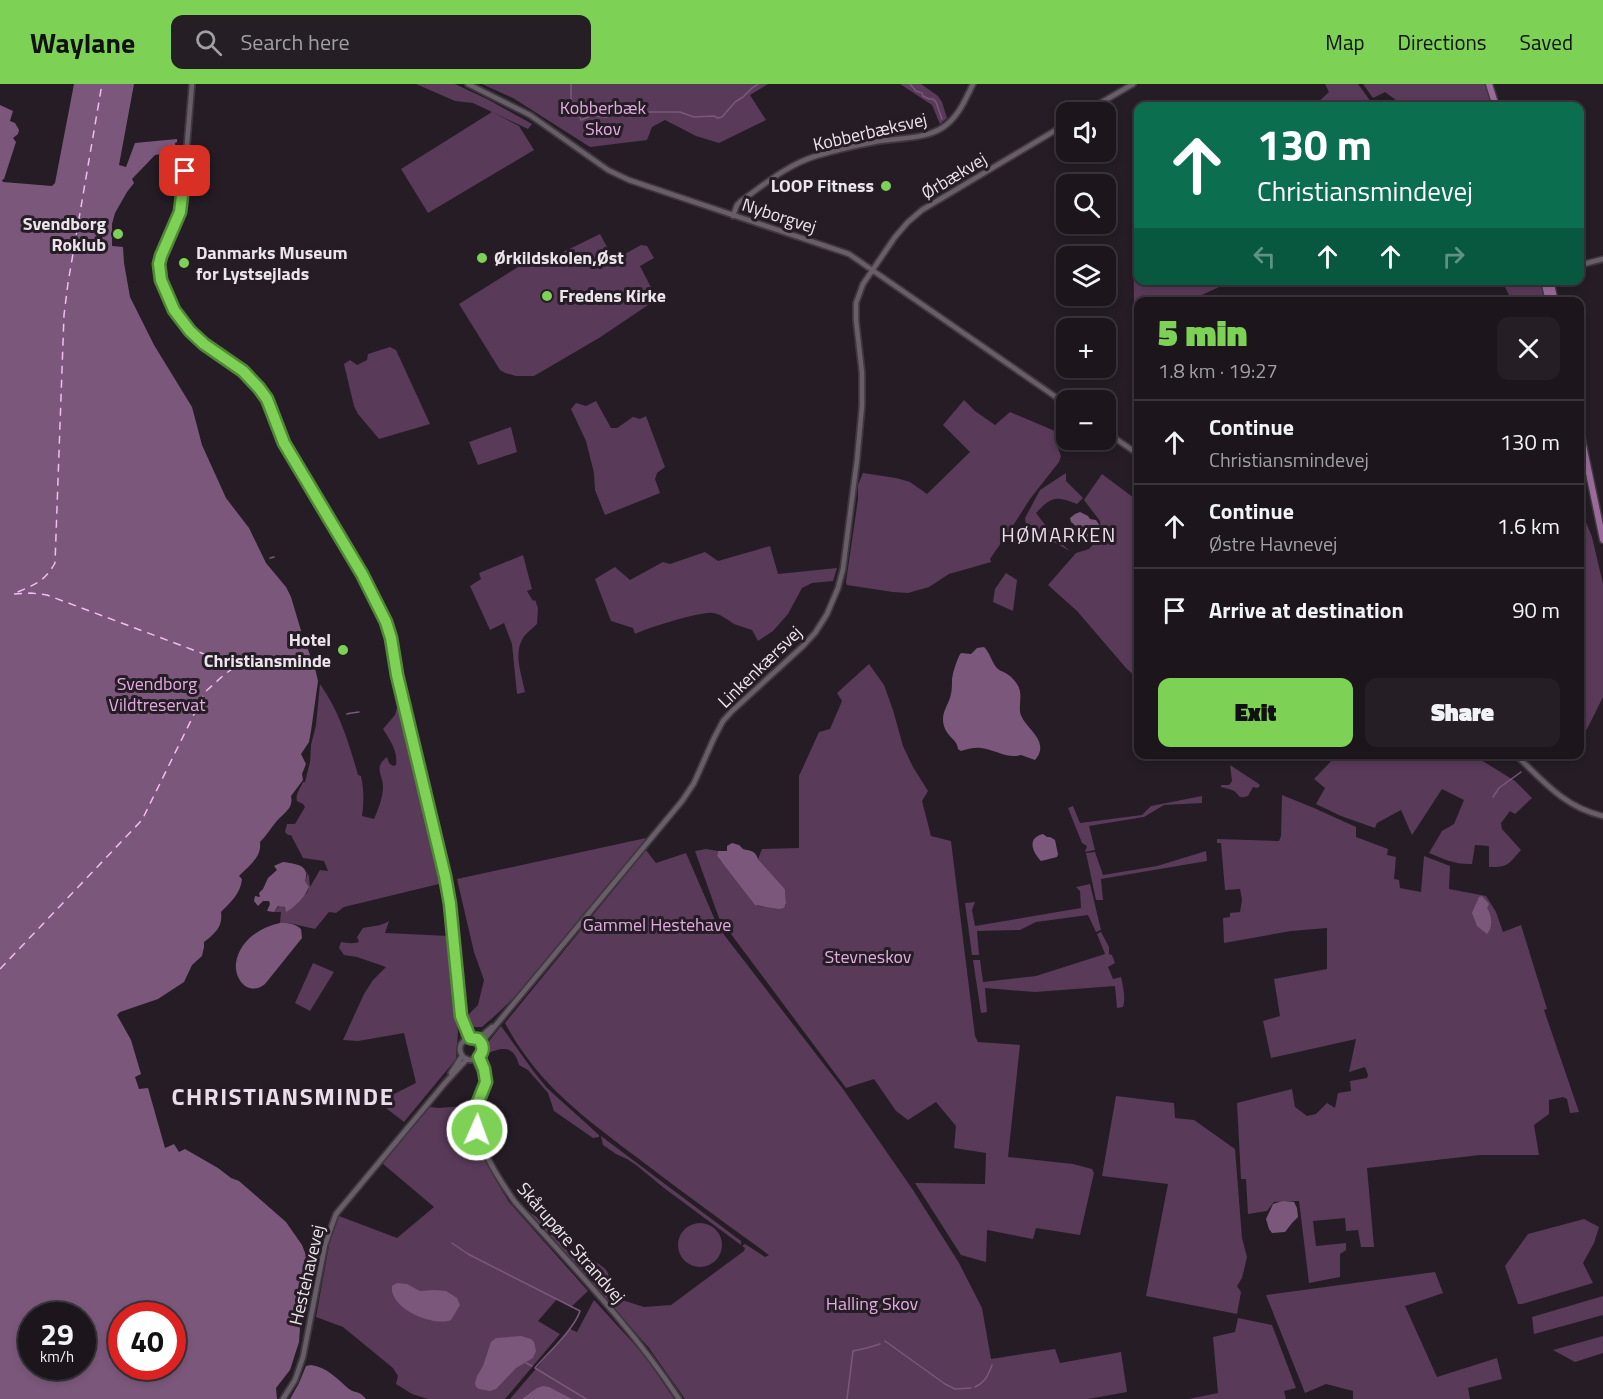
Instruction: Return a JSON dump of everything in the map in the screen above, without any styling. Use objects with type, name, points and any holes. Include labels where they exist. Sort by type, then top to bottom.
[{"type":"main road","points":[[1489,84],[1495,102]]},
{"type":"main road","points":[[1584,449],[1603,540]]},
{"type":"street","points":[[192,84],[182,204],[176,223],[163,248],[159,264],[161,280],[169,300],[190,331],[204,344],[243,371],[267,399],[284,443],[374,595],[387,627],[450,904],[461,1016],[468,1039]]},
{"type":"street","name":"Nyborgvej","points":[[468,84],[530,116],[608,170],[629,180],[849,254],[1056,397]]},
{"type":"street","name":"Kobberbæksvej","points":[[733,216],[736,206],[741,201],[782,171],[798,163],[816,156],[877,141],[925,135],[942,128],[960,110],[973,84]]},
{"type":"street","points":[[1102,102],[1133,84]]},
{"type":"street","name":"Ørbækvej","points":[[873,270],[895,237],[922,210],[1056,130]]},
{"type":"street","points":[[1584,264],[1603,259]]},
{"type":"street","name":"Linkenkærsvej","points":[[480,1041],[501,1020],[682,801],[694,783],[723,722],[738,705],[803,646],[827,614],[843,569],[857,460],[862,389],[856,303],[863,284],[873,270]]},
{"type":"street","points":[[1116,439],[1134,451]]},
{"type":"street","points":[[1520,759],[1572,805],[1603,816]]},
{"type":"street","points":[[468,1039],[480,1041],[483,1051],[477,1059],[465,1057],[460,1048],[468,1039]]},
{"type":"street","name":"Hestehavevej","points":[[283,1399],[295,1380],[303,1357],[327,1234],[336,1214],[465,1057]]},
{"type":"street","name":"Skårupøre Strandvej","points":[[477,1059],[482,1075],[483,1091],[476,1107],[477,1130],[500,1179],[515,1202],[626,1327],[679,1399]]},
{"type":"green space","points":[[416,84],[455,84],[532,124],[528,129],[473,103],[455,101]]},
{"type":"green space","name":"Kobberbæk Skov","points":[[482,84],[768,84],[750,95],[766,120],[719,143],[696,136],[665,120],[652,127],[647,140],[590,147],[513,98]]},
{"type":"green space","points":[[900,84],[921,84],[938,96],[947,118],[940,124],[932,105]]},
{"type":"green space","points":[[1325,84],[1358,84],[1371,102],[1318,102],[1329,92]]},
{"type":"green space","points":[[1363,84],[1485,84],[1492,102],[1399,102],[1385,92],[1373,98]]},
{"type":"green space","points":[[492,112],[519,126],[534,150],[428,213],[401,169]]},
{"type":"green space","points":[[1133,229],[1134,285],[1223,285],[1197,297],[1134,297],[1134,302]]},
{"type":"green space","points":[[600,234],[614,260],[641,245],[647,246],[654,258],[640,266],[657,299],[599,338],[534,376],[516,376],[500,370],[459,304],[542,252],[545,257],[559,254]]},
{"type":"green space","points":[[1504,285],[1541,285],[1544,297],[1510,297]]},
{"type":"green space","points":[[390,347],[396,350],[430,424],[379,439],[354,406],[344,364],[350,360],[357,365],[367,360],[368,354]]},
{"type":"green space","points":[[964,400],[995,425],[1010,412],[1056,432],[1056,450],[1059,450],[1061,456],[990,559],[991,562],[949,574],[929,587],[908,593],[847,585],[858,485],[863,473],[910,482],[927,494],[970,452],[943,425]]},
{"type":"green space","points":[[596,401],[611,428],[617,428],[633,417],[640,419],[646,416],[665,467],[657,473],[655,479],[660,493],[605,515],[595,490],[594,473],[586,441],[571,409],[576,403],[586,406]]},
{"type":"green space","points":[[511,427],[517,452],[478,465],[469,442]]},
{"type":"green space","points":[[1066,473],[1066,481],[1083,498],[1077,504],[1054,499],[1036,513],[1055,538],[1070,551],[1026,527],[1025,518],[1040,490]]},
{"type":"green space","points":[[1102,474],[1134,498],[1134,675],[1077,611],[1048,585],[1076,553],[1089,549],[1101,535],[1100,521],[1084,500]]},
{"type":"green space","points":[[1584,518],[1592,537],[1603,584],[1603,697],[1584,731]]},
{"type":"green space","points":[[770,546],[778,574],[837,568],[833,581],[812,583],[802,588],[788,614],[773,631],[758,641],[752,630],[713,613],[687,617],[635,634],[633,628],[611,621],[595,579],[615,567],[630,580],[663,562],[670,564],[705,552],[718,561]]},
{"type":"green space","points":[[523,555],[532,589],[527,591],[533,601],[535,600],[538,608],[537,624],[524,636],[520,644],[519,665],[525,692],[517,694],[512,644],[504,623],[490,630],[470,586],[481,579],[479,573]]},
{"type":"green space","points":[[1006,573],[1017,580],[1013,611],[993,602],[995,589]]},
{"type":"green space","name":"Stevneskov","points":[[869,664],[884,685],[903,746],[928,791],[922,801],[931,836],[951,841],[975,1036],[978,1042],[1020,1045],[1008,1157],[1073,1164],[1092,1169],[1094,1173],[1080,1235],[1036,1228],[1033,1239],[987,1230],[986,1262],[961,1255],[915,1183],[985,1184],[986,1153],[954,1148],[956,1126],[936,1102],[908,1120],[896,1111],[874,1079],[846,1088],[719,918],[695,851],[706,849],[718,851],[719,859],[758,906],[786,905],[785,889],[758,859],[762,849],[799,848],[799,776],[819,732],[830,729],[842,701],[837,693]]},
{"type":"green space","points":[[320,684],[338,716],[358,775],[361,776],[362,816],[374,819],[383,791],[380,764],[387,757],[389,763],[396,765],[395,750],[383,729],[395,715],[399,701],[443,883],[344,907],[336,913],[329,912],[315,929],[280,923],[281,912],[274,912],[279,906],[286,908],[307,893],[309,888],[305,881],[306,871],[310,887],[320,870],[328,871],[324,861],[303,858],[291,835],[285,832],[287,824],[295,824],[305,807],[297,801],[297,796],[305,782],[310,762]]},
{"type":"green space","points":[[1333,759],[1386,759],[1388,761],[1390,759],[1479,759],[1515,781],[1532,798],[1515,814],[1510,811],[1501,823],[1502,829],[1521,850],[1508,864],[1501,867],[1489,867],[1489,846],[1475,845],[1472,864],[1455,863],[1429,853],[1442,831],[1454,824],[1464,800],[1442,789],[1412,835],[1401,810],[1377,823],[1375,828],[1316,804],[1325,788],[1314,779]]},
{"type":"green space","points":[[1230,765],[1260,786],[1253,787],[1248,796],[1242,797],[1233,790],[1221,787],[1221,785],[1229,785],[1232,781]]},
{"type":"green space","points":[[1282,795],[1356,827],[1356,837],[1388,849],[1387,855],[1396,857],[1394,879],[1399,880],[1400,888],[1421,892],[1424,856],[1450,866],[1449,889],[1486,896],[1496,912],[1503,932],[1521,925],[1547,1009],[1544,1010],[1579,1112],[1570,1113],[1567,1099],[1563,1097],[1549,1100],[1549,1114],[1534,1125],[1539,1155],[1480,1155],[1367,1168],[1374,1247],[1361,1247],[1358,1230],[1346,1231],[1345,1218],[1313,1221],[1316,1246],[1346,1243],[1346,1250],[1340,1254],[1340,1277],[1309,1283],[1299,1201],[1274,1202],[1267,1211],[1248,1214],[1246,1179],[1241,1179],[1237,1103],[1292,1089],[1295,1107],[1307,1116],[1316,1114],[1327,1103],[1335,1108],[1338,1093],[1351,1091],[1350,1081],[1367,1078],[1368,1075],[1365,1067],[1349,1072],[1356,1039],[1271,1058],[1263,1021],[1280,1016],[1274,979],[1327,969],[1327,928],[1291,931],[1224,943],[1223,918],[1230,917],[1230,913],[1240,912],[1242,900],[1240,889],[1225,890],[1221,843],[1217,843],[1217,839],[1279,841]]},
{"type":"green space","points":[[1202,796],[1202,803],[1164,805],[1144,817],[1089,826],[1095,850],[1085,852],[1087,846],[1082,843],[1068,808],[1073,806],[1080,823],[1142,815],[1151,806]]},
{"type":"green space","name":"Gammel Hestehave","points":[[646,838],[633,858],[532,978],[500,1012],[482,1027],[472,1027],[467,1019],[478,1005],[484,980],[474,952],[457,879]]},
{"type":"green space","name":"Halling Skov","points":[[646,850],[656,863],[686,853],[718,927],[843,1089],[913,1190],[959,1263],[982,1308],[991,1359],[1055,1349],[1060,1363],[1121,1352],[1127,1392],[1088,1399],[685,1399],[649,1348],[589,1280],[603,1286],[616,1298],[644,1307],[671,1305],[744,1251],[745,1248],[742,1246],[745,1244],[765,1257],[769,1255],[600,1129],[564,1099],[532,1065],[505,1023]]},
{"type":"green space","points":[[1206,851],[1207,861],[1101,879],[1103,900],[1096,900],[1086,853],[1095,852],[1103,875],[1157,866]]},
{"type":"green space","points":[[1090,884],[1101,930],[1096,932],[1088,915],[1036,922],[1020,930],[977,931],[979,955],[972,955],[965,903],[975,902],[972,910],[975,926],[1081,908],[1080,891],[1076,887]]},
{"type":"green space","points":[[389,921],[385,933],[449,936],[458,1032],[456,1059],[404,1122],[382,1105],[390,1096],[416,1083],[404,1033],[358,1041],[343,1040],[364,994],[373,980],[386,967],[344,955],[339,948],[341,942],[359,942],[357,937],[363,928]]},
{"type":"green space","points":[[1101,932],[1115,963],[1108,967],[1113,979],[1121,977],[1123,1007],[1117,1008],[1115,986],[1035,992],[985,988],[987,1012],[981,1013],[973,960],[980,960],[983,982],[1036,976],[1105,954],[1097,934]]},
{"type":"green space","points":[[313,963],[334,972],[310,1011],[295,1003]]},
{"type":"green space","points":[[501,1026],[547,1088],[599,1137],[593,1138],[554,1111],[548,1093],[528,1070],[519,1065],[511,1051],[502,1049],[485,1053],[486,1045]]},
{"type":"green space","points":[[1116,1096],[1174,1103],[1175,1118],[1194,1120],[1235,1149],[1242,1238],[1247,1257],[1242,1278],[1237,1286],[1241,1292],[1237,1314],[1146,1296],[1168,1184],[1102,1176]]},
{"type":"green space","points":[[465,1106],[469,1108],[480,1149],[509,1202],[588,1291],[571,1307],[557,1299],[538,1321],[560,1334],[505,1399],[428,1399],[412,1394],[396,1384],[398,1376],[393,1368],[343,1327],[316,1317],[331,1234],[339,1216],[397,1238],[434,1207],[382,1163],[429,1107]]},
{"type":"green space","points":[[601,1136],[741,1241],[741,1245],[636,1165],[603,1145]]},
{"type":"green space","points":[[529,1212],[543,1223],[574,1256],[582,1261],[590,1258],[604,1267],[608,1273],[608,1282],[605,1283],[582,1273]]},
{"type":"green space","points":[[1584,1219],[1599,1227],[1594,1243],[1583,1263],[1593,1283],[1518,1304],[1505,1266],[1528,1234]]},
{"type":"green space","points":[[700,1223],[715,1230],[722,1245],[715,1260],[700,1267],[685,1260],[678,1245],[685,1230]]},
{"type":"green space","points":[[1435,1272],[1443,1293],[1405,1306],[1437,1377],[1497,1358],[1502,1379],[1468,1388],[1470,1399],[1353,1399],[1353,1391],[1326,1384],[1305,1393],[1266,1295]]},
{"type":"green space","points":[[1603,1296],[1603,1315],[1534,1334],[1532,1317]]},
{"type":"green space","points":[[594,1300],[645,1356],[674,1399],[510,1399],[570,1329],[577,1332]]},
{"type":"green space","points":[[1238,1318],[1272,1325],[1296,1388],[1284,1391],[1286,1399],[1188,1399],[1218,1393],[1213,1337],[1235,1332]]},
{"type":"green space","points":[[1603,1336],[1603,1353],[1575,1362],[1553,1350]]},
{"type":"shaded area","name":"Svendborg Vildtreservat","points":[[74,84],[134,84],[119,165],[126,167],[135,143],[177,139],[176,152],[155,155],[132,179],[134,183],[115,213],[112,224],[112,246],[123,247],[130,297],[154,345],[192,407],[202,445],[226,498],[249,528],[266,563],[286,587],[291,597],[318,681],[309,742],[301,754],[306,764],[302,774],[303,780],[291,796],[289,808],[260,842],[257,857],[239,876],[242,879],[240,889],[221,912],[221,922],[212,936],[204,942],[202,956],[192,965],[184,982],[158,999],[117,1015],[131,1040],[141,1074],[135,1077],[139,1089],[148,1088],[165,1148],[174,1144],[179,1152],[185,1149],[239,1181],[286,1222],[302,1245],[307,1258],[304,1296],[299,1319],[299,1342],[290,1370],[276,1388],[277,1399],[0,1399],[0,105],[13,111],[10,121],[15,123],[19,130],[13,138],[16,142],[3,182],[52,186],[55,183]]},
{"type":"shaded area","points":[[1080,512],[1096,520],[1100,526],[1092,537],[1077,542],[1072,537],[1077,527],[1070,518]]},
{"type":"shaded area","points":[[984,647],[996,667],[1011,677],[1019,687],[1022,718],[1039,740],[1039,753],[1035,760],[1021,755],[1006,755],[981,748],[961,751],[945,730],[943,717],[950,698],[953,673],[959,656],[961,653],[971,654],[977,648]]},
{"type":"shaded area","points":[[1043,834],[1055,840],[1058,854],[1057,857],[1041,861],[1034,850],[1033,842]]},
{"type":"shaded area","points":[[732,843],[754,852],[785,889],[784,908],[755,905],[717,856],[718,851],[727,851],[727,846]]},
{"type":"shaded area","points":[[283,862],[304,868],[305,881],[309,887],[299,901],[286,912],[285,907],[278,906],[274,912],[267,911],[269,901],[263,901],[258,906],[254,901],[255,896],[260,897],[259,893],[268,878],[277,870],[274,866]]},
{"type":"shaded area","points":[[1482,896],[1489,904],[1487,908],[1491,925],[1487,934],[1477,926],[1472,913],[1479,897]]},
{"type":"shaded area","points":[[280,923],[291,924],[301,929],[302,938],[265,984],[259,988],[248,988],[237,975],[236,963],[241,948],[258,932]]},
{"type":"shaded area","points":[[1283,1201],[1294,1202],[1298,1217],[1285,1232],[1272,1233],[1266,1219],[1273,1204]]},
{"type":"shaded area","points":[[397,1283],[407,1284],[420,1291],[446,1291],[457,1298],[460,1305],[451,1320],[434,1321],[424,1318],[405,1309],[398,1302],[393,1294],[392,1286]]},
{"type":"shaded area","points":[[521,1336],[534,1342],[536,1351],[533,1358],[516,1368],[496,1389],[490,1391],[476,1387],[477,1376],[491,1342],[496,1338]]},
{"type":"shaded area","points":[[311,1365],[327,1371],[366,1399],[290,1399],[306,1366]]},
{"type":"shaded area","points":[[543,1386],[549,1387],[572,1399],[522,1399]]},
{"type":"waterway","points":[[571,84],[571,100],[581,120],[591,116],[606,117],[613,114],[651,112],[680,112],[694,117],[714,116],[718,118],[722,117],[735,102],[758,84]]},
{"type":"waterway","points":[[910,84],[923,96],[936,102],[942,119]]},
{"type":"waterway","points":[[270,558],[274,557]]},
{"type":"waterway","points":[[352,713],[359,712]]},
{"type":"waterway","points":[[347,714],[351,713]]},
{"type":"waterway","points":[[1493,797],[1499,788],[1521,772]]},
{"type":"waterway","points":[[452,1243],[468,1254],[580,1311],[567,1333],[535,1368],[586,1399]]},
{"type":"waterway","points":[[885,1341],[945,1384],[955,1389],[971,1388]]},
{"type":"waterway","points":[[847,1399],[853,1351],[880,1344]]},
{"type":"waterway","points":[[526,1363],[532,1366]]},
{"type":"waterway","points":[[975,1387],[986,1378],[992,1365]]},
{"type":"ferry route","points":[[0,969],[142,820],[205,692],[249,657],[220,660],[47,595],[13,594],[42,579],[55,563],[64,315],[102,84]]},
{"type":"place","name":"LOOP Fitness","points":[[886,186]]},
{"type":"place","name":"Svendborg Roklub","points":[[118,234]]},
{"type":"place","name":"Ørkildskolen,Øst","points":[[482,258]]},
{"type":"place","name":"Danmarks Museum for Lystsejlads","points":[[184,263]]},
{"type":"place","name":"Fredens Kirke","points":[[547,296]]},
{"type":"place","name":"Hotel Christiansminde","points":[[343,650]]},
{"type":"district","name":"HØMARKEN","points":[[1059,535]]},
{"type":"district","name":"CHRISTIANSMINDE","points":[[283,1097]]},
{"type":"route","points":[[185,171],[180,212],[163,248],[159,264],[161,280],[169,300],[190,331],[204,344],[243,371],[267,399],[284,443],[374,595],[389,631],[397,675],[445,876],[461,1016],[470,1038],[478,1039],[482,1043],[483,1051],[479,1057],[486,1082],[476,1107],[477,1130]]}]
